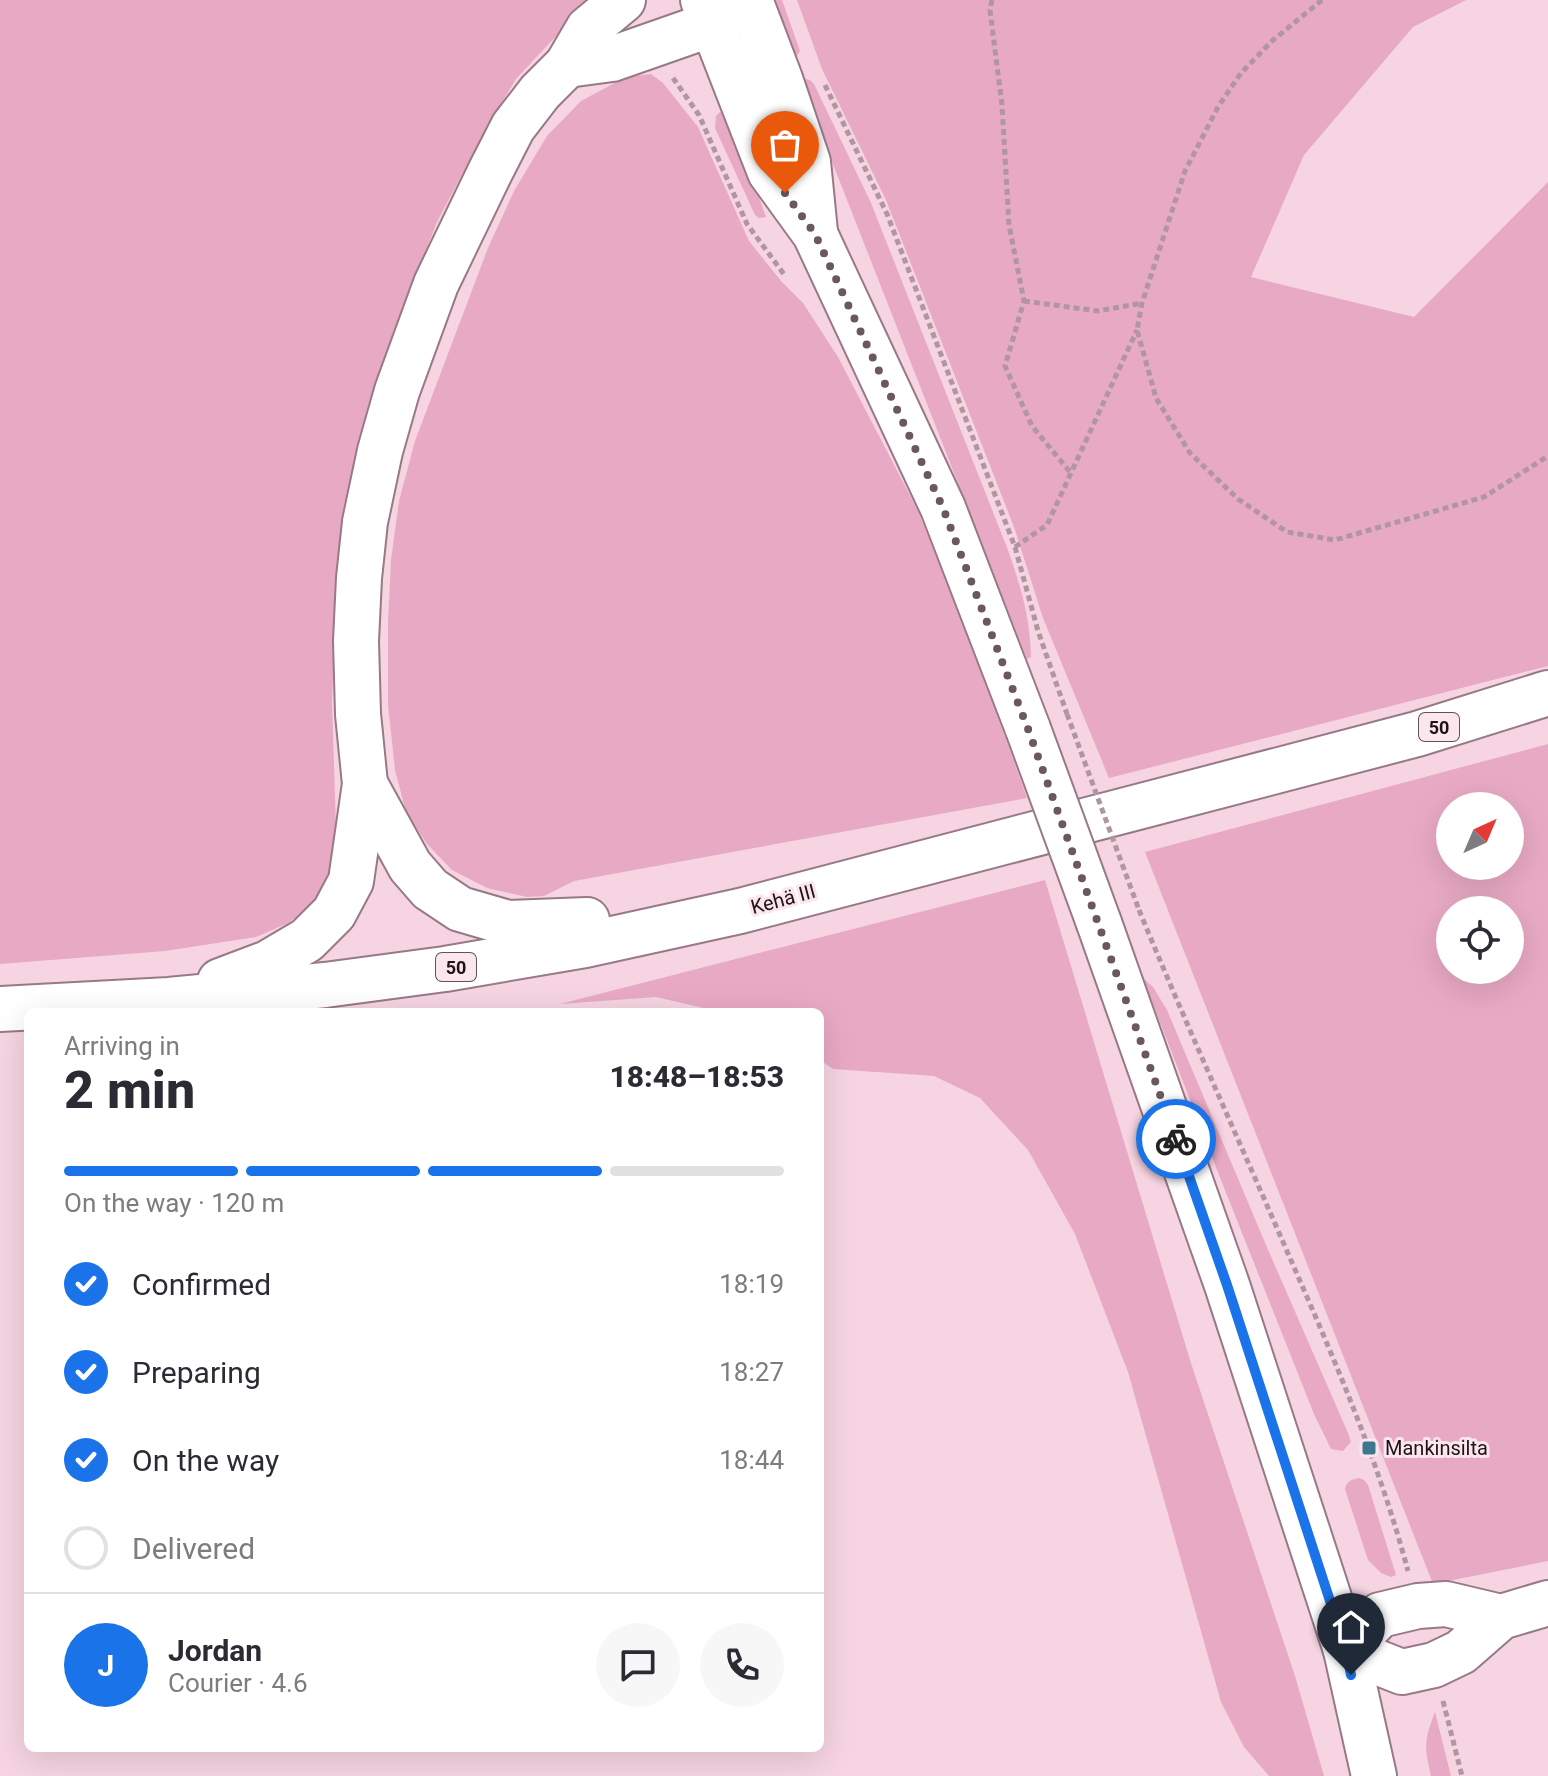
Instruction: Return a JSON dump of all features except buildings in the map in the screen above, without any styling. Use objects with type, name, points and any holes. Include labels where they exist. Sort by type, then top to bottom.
[{"type":"main road","points":[[169,1000],[268,963],[307,940],[334,913],[351,881],[365,784],[358,714],[359,578],[365,522],[397,391],[436,284],[513,127],[540,92],[567,65],[588,29],[623,0]]},
{"type":"main road","points":[[750,0],[808,162],[815,234]]},
{"type":"main road","points":[[567,65],[612,59],[715,8],[770,172],[815,234],[1047,721],[1119,917],[1227,1285],[1346,1650],[1374,1776]]},
{"type":"main road","name":"Kehä III","points":[[0,1009],[169,1000],[325,985],[445,969],[585,945],[740,911],[1417,734],[1548,693]]},
{"type":"main road","points":[[365,784],[410,866],[430,889],[460,909],[508,923],[740,911]]},
{"type":"main road","points":[[1346,1650],[1402,1672],[1434,1665],[1461,1652],[1501,1617],[1548,1603]]},
{"type":"main road","points":[[1346,1650],[1380,1615],[1418,1606],[1446,1604],[1501,1617]]},
{"type":"path","points":[[992,0],[990,10],[1002,105],[1009,225],[1024,301],[1005,366],[1032,426],[1070,472]]},
{"type":"path","points":[[1015,547],[1047,525],[1137,330],[1142,303],[1185,171],[1218,107],[1241,73],[1272,41],[1322,0]]},
{"type":"path","points":[[821,76],[887,214],[1015,547],[1038,631],[1047,721],[1119,917],[1166,976],[1337,1365],[1387,1501],[1408,1572]]},
{"type":"path","points":[[1024,301],[1098,311],[1142,303]]},
{"type":"path","points":[[1137,330],[1156,398],[1190,453],[1238,499],[1287,532],[1335,540],[1484,497],[1548,456]]},
{"type":"path","points":[[1441,1693],[1462,1776]]},
{"type":"shaded area","points":[[0,0],[590,0],[516,79],[486,129],[437,222],[368,405],[347,497],[336,587],[332,703],[335,860],[325,885],[310,907],[288,923],[256,937],[165,951],[0,964]]},
{"type":"shaded area","points":[[768,0],[782,0],[800,51],[791,60]]},
{"type":"shaded area","points":[[797,0],[1466,0],[1413,27],[1304,155],[1251,277],[1414,317],[1548,182],[1548,666],[1109,778],[1043,618],[1014,527],[886,200],[822,69]]},
{"type":"shaded area","points":[[651,74],[663,83],[698,127],[749,241],[803,303],[838,357],[916,507],[956,599],[1027,798],[574,881],[544,896],[527,897],[487,888],[452,870],[427,844],[406,812],[395,770],[388,705],[391,560],[399,501],[415,441],[488,248],[514,191],[547,136],[581,101],[626,77]]},
{"type":"shaded area","points":[[800,80],[814,84],[871,203],[1008,550],[1027,615],[1031,657],[1027,659]]},
{"type":"shaded area","points":[[728,110],[766,217],[755,215],[715,128],[716,116]]},
{"type":"shaded area","points":[[1548,744],[1548,1561],[1433,1584],[1145,852]]},
{"type":"shaded area","points":[[1045,880],[1190,1360],[1295,1676],[1324,1776],[1269,1776],[1244,1747],[1221,1702],[1128,1372],[1075,1234],[1028,1150],[980,1098],[934,1076],[833,1069],[824,1063],[824,1008],[704,1008],[656,997],[560,1004]]},
{"type":"shaded area","points":[[1143,978],[1153,987],[1167,1010],[1348,1433],[1351,1442],[1343,1451],[1331,1449],[1314,1414]]},
{"type":"shaded area","points":[[1359,1478],[1368,1485],[1396,1575],[1391,1577],[1381,1573],[1368,1560],[1345,1489],[1349,1481]]},
{"type":"shaded area","points":[[1435,1712],[1451,1776],[1431,1776],[1426,1744]]},
{"type":"way so far","points":[[785,193],[815,234],[943,508],[1028,729],[1176,1139]]},
{"type":"place","name":"Mankinsilta","points":[[1369,1448]]},
{"type":"route","points":[[1176,1139],[1237,1316],[1346,1650],[1351,1675]]}]
